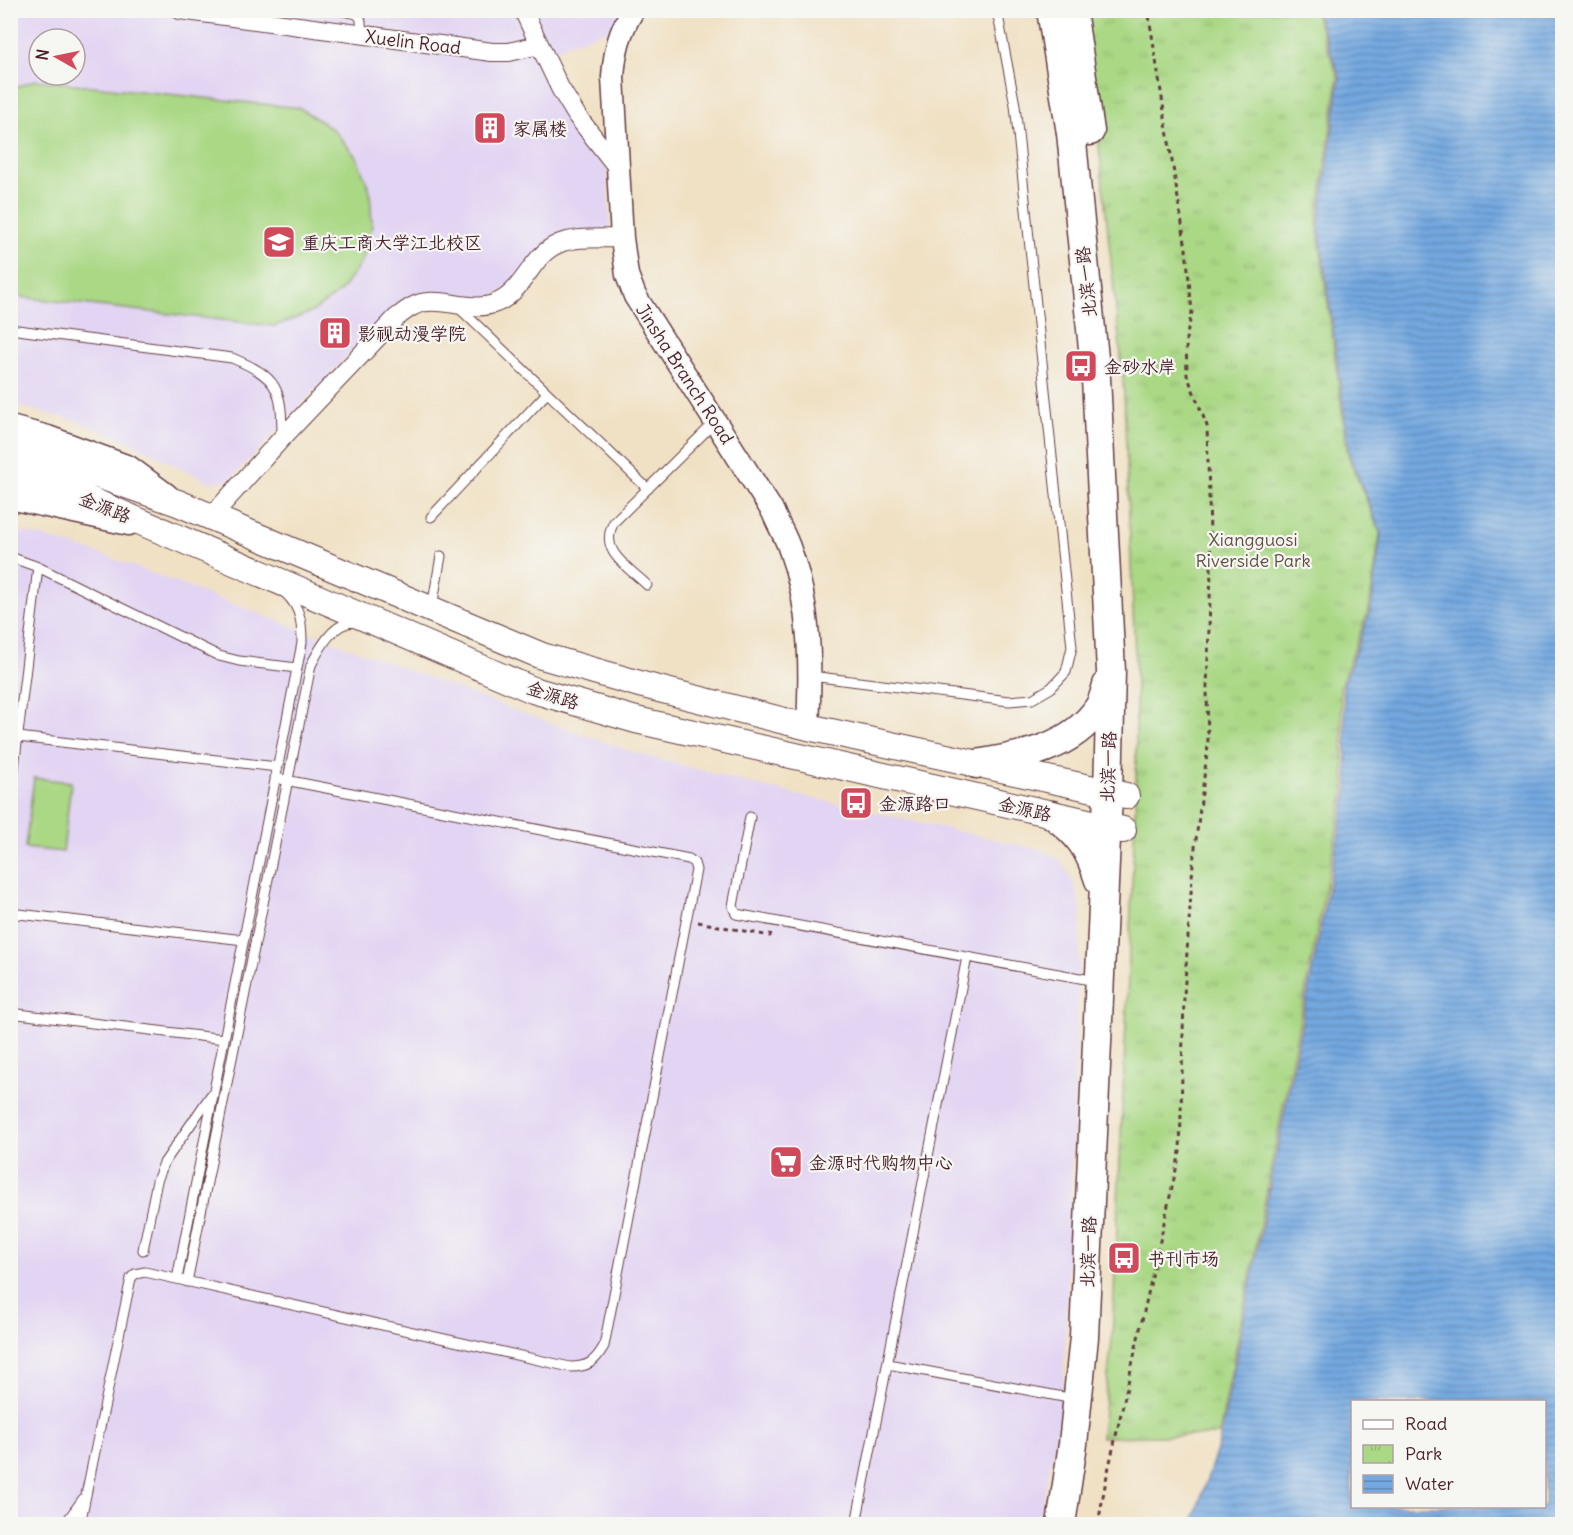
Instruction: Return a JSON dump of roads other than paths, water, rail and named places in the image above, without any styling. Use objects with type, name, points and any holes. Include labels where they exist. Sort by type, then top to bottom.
[{"type":"main road","name":"北滨一路","points":[[1051,10],[1071,133],[1096,378],[1117,795]]},
{"type":"main road","name":"北滨一路","points":[[1061,1524],[1084,1337],[1102,892],[1114,828],[1128,673],[1114,376],[1090,128],[1072,10]]},
{"type":"main road","name":"金源路","points":[[10,450],[86,471],[178,503],[542,656],[643,685],[808,727],[1117,795]]},
{"type":"main road","name":"金源路","points":[[10,476],[78,495],[533,690],[636,720],[1114,828]]},
{"type":"main road","points":[[976,764],[1026,756],[1066,738],[1083,726],[1100,706],[1111,671]]},
{"type":"main road","points":[[964,795],[974,793],[983,787],[985,782],[984,772],[976,764]]},
{"type":"main road","points":[[1053,815],[1072,830],[1085,846],[1093,860],[1102,892]]},
{"type":"main road","name":"北滨一路","points":[[1080,1524],[1093,1444],[1102,1341],[1117,920],[1114,828]]},
{"type":"street","name":"Xuelin Road","points":[[180,10],[272,17],[361,35],[492,52],[509,52],[539,45]]},
{"type":"street","points":[[523,10],[560,88],[577,116],[618,167]]},
{"type":"street","name":"Jinsha Branch Road","points":[[633,10],[622,29],[615,53],[614,77],[622,238],[627,275],[635,296],[772,512],[790,548],[801,585],[807,628],[811,676],[808,727]]},
{"type":"street","points":[[210,518],[396,318],[412,307],[427,302],[479,306],[495,304],[511,296],[546,252],[558,244],[622,238]]},
{"type":"street","points":[[10,427],[48,437],[129,466],[178,503]]},
{"type":"street","points":[[10,498],[168,532]]},
{"type":"lane","points":[[337,10],[356,13],[360,16],[361,35]]},
{"type":"lane","points":[[811,676],[1009,702],[1032,699],[1051,688],[1066,672],[1072,647],[1015,105],[997,10]]},
{"type":"lane","points":[[455,304],[648,489]]},
{"type":"lane","points":[[10,329],[232,358],[265,375],[277,388],[282,406],[282,438]]},
{"type":"lane","points":[[431,517],[547,393]]},
{"type":"lane","points":[[647,585],[611,551],[608,541],[609,530],[614,522],[715,422]]},
{"type":"lane","points":[[431,609],[441,556]]},
{"type":"lane","points":[[10,557],[38,567],[219,656],[239,661],[297,668]]},
{"type":"lane","points":[[10,801],[38,567]]},
{"type":"lane","points":[[177,1279],[302,643],[301,617],[293,600],[270,578]]},
{"type":"lane","points":[[188,1282],[312,664],[323,643],[337,628],[347,622],[370,622]]},
{"type":"lane","points":[[18,737],[278,767]]},
{"type":"lane","points":[[80,1524],[131,1278],[135,1274],[145,1272],[570,1367],[591,1364],[604,1346],[696,870],[694,863],[689,859],[275,778]]},
{"type":"lane","points":[[750,817],[733,906],[736,914],[1098,981]]},
{"type":"lane","points":[[10,913],[244,940]]},
{"type":"lane","points":[[856,1524],[968,957]]},
{"type":"lane","points":[[10,1013],[224,1039]]},
{"type":"lane","points":[[143,1250],[164,1162],[231,1068]]},
{"type":"lane","points":[[888,1364],[1078,1400]]},
{"type":"lane","points":[[65,1524],[86,1494]]},
{"type":"water","points":[[1316,11],[1562,11],[1562,1524],[1192,1524],[1220,1440],[1348,787],[1343,685],[1371,609],[1381,533],[1350,456],[1319,224],[1340,77]]},
{"type":"place","name":"家属楼","points":[[490,128]]},
{"type":"place","name":"重庆工商大学江北校区","points":[[279,242]]},
{"type":"place","name":"影视动漫学院","points":[[335,333]]},
{"type":"place","name":"金砂水岸","points":[[1081,366]]},
{"type":"place","name":"金源路口","points":[[856,803]]},
{"type":"place","name":"金源时代购物中心","points":[[786,1162]]},
{"type":"place","name":"书刊市场","points":[[1124,1258]]},
{"type":"park label","name":"Xiangguosi Riverside Park","points":[[1253,549]]}]
